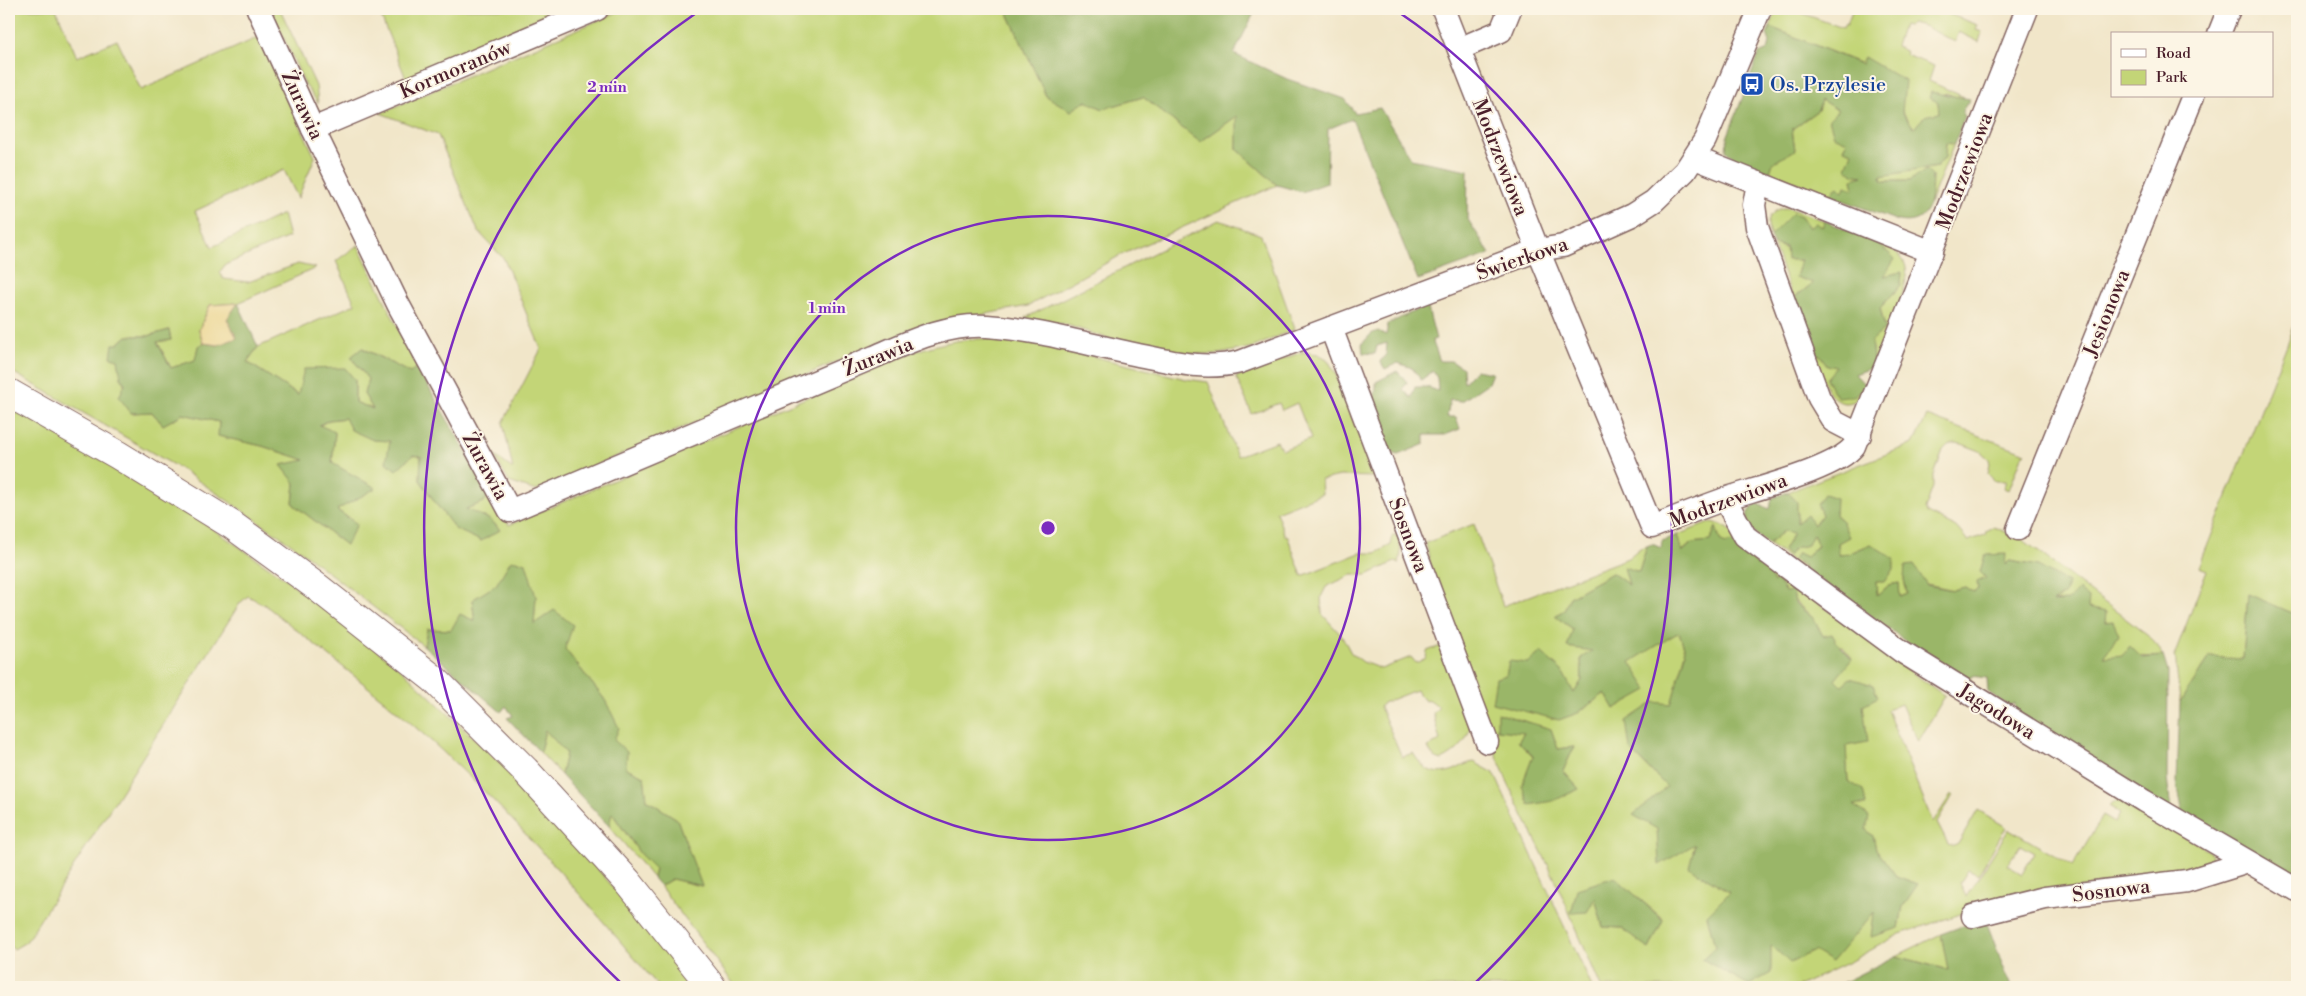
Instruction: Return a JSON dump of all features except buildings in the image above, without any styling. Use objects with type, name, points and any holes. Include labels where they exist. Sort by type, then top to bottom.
[{"type":"main road","points":[[9,392],[232,525],[434,679],[525,770],[628,882],[712,987]]},
{"type":"street","name":"Żurawia","points":[[258,9],[313,129],[398,304],[510,511],[912,341],[954,328],[986,326],[1024,331]]},
{"type":"street","name":"Kormoranów","points":[[313,129],[596,9]]},
{"type":"street","name":"Modrzewiowa","points":[[1443,9],[1538,250],[1652,527],[1725,499],[1838,460],[1851,450],[1860,435],[2027,9]]},
{"type":"street","points":[[1459,49],[1500,31],[1510,9]]},
{"type":"street","name":"Świerkowa","points":[[1024,331],[1175,363],[1206,367],[1223,366],[1240,362],[1538,250],[1563,246],[1632,216],[1654,201],[1678,179],[1695,158],[1705,140],[1760,9]]},
{"type":"street","points":[[2219,32],[2229,9]]},
{"type":"street","name":"Jesionowa","points":[[2018,529],[2192,98]]},
{"type":"street","points":[[1695,158],[1932,252]]},
{"type":"street","points":[[1758,183],[1754,205],[1757,227],[1819,398],[1833,421],[1860,435]]},
{"type":"street","name":"Sosnowa","points":[[1331,328],[1486,742]]},
{"type":"street","name":"Jagodowa","points":[[1725,499],[1745,536],[1901,651],[2144,801],[2297,890]]},
{"type":"street","name":"Sosnowa","points":[[1973,916],[2045,898],[2187,881],[2248,862]]},
{"type":"green space","points":[[9,9],[56,9],[77,57],[117,40],[141,90],[259,37],[315,157],[298,198],[284,170],[195,211],[212,247],[283,214],[289,237],[225,265],[219,273],[224,279],[248,282],[298,264],[316,268],[238,303],[210,305],[199,329],[203,343],[198,346],[196,360],[171,368],[157,341],[171,340],[169,330],[148,336],[127,336],[118,344],[119,362],[131,413],[152,412],[163,425],[183,414],[219,422],[219,436],[262,446],[306,460],[295,483],[293,504],[346,545],[357,524],[337,510],[332,463],[335,433],[319,426],[329,420],[346,418],[373,440],[390,440],[413,455],[421,456],[420,480],[437,505],[455,528],[481,541],[500,530],[491,520],[465,509],[484,502],[490,493],[509,525],[913,352],[956,341],[994,339],[1024,342],[1025,340],[1186,379],[1208,382],[1237,456],[1277,441],[1282,450],[1311,439],[1297,403],[1282,410],[1279,403],[1252,414],[1236,377],[1302,352],[1318,354],[1327,359],[1335,372],[1375,477],[1340,476],[1321,480],[1322,494],[1276,512],[1285,536],[1287,535],[1302,576],[1360,553],[1376,553],[1391,545],[1393,535],[1398,536],[1401,552],[1399,564],[1397,561],[1367,575],[1351,575],[1326,587],[1321,597],[1322,614],[1342,636],[1351,653],[1363,662],[1381,669],[1411,657],[1416,663],[1426,658],[1427,651],[1441,646],[1471,724],[1469,730],[1457,750],[1442,760],[1433,756],[1428,747],[1440,741],[1433,713],[1439,707],[1430,700],[1425,701],[1416,690],[1383,703],[1380,707],[1402,757],[1413,753],[1425,768],[1440,773],[1474,762],[1494,773],[1592,987],[736,987],[660,886],[672,879],[701,886],[677,819],[647,800],[644,776],[626,768],[613,740],[605,700],[565,649],[534,624],[536,597],[511,560],[497,585],[472,600],[475,622],[451,630],[427,629],[424,646],[293,545],[184,471],[9,370]]},
{"type":"green space","points":[[271,9],[280,9],[316,86],[318,103],[304,83]]},
{"type":"green space","points":[[378,9],[575,9],[407,81]]},
{"type":"green space","points":[[625,9],[1006,9],[1046,96],[1086,101],[1103,109],[1143,97],[1200,142],[1238,115],[1237,149],[1277,185],[1121,255],[1028,306],[917,327],[536,491],[509,482],[494,455],[513,469],[503,423],[541,349],[504,259],[478,231],[438,135],[380,113]]},
{"type":"green space","points":[[1006,9],[1256,9],[1234,54],[1287,79],[1345,99],[1355,113],[1380,108],[1411,159],[1468,170],[1467,218],[1490,254],[1418,280],[1352,119],[1328,129],[1327,183],[1302,192],[1277,185],[1237,149],[1237,116],[1200,142],[1143,97],[1103,109],[1086,101],[1071,111],[1046,96]]},
{"type":"green space","points":[[1777,9],[1790,9],[1843,28],[1845,24],[1847,25],[1853,9],[1935,9],[1978,25],[1976,30],[1982,32],[1979,42],[1959,32],[1955,42],[1924,26],[1912,23],[1907,26],[1903,25],[1896,46],[1907,52],[1906,55],[1934,66],[1929,81],[1964,97],[1961,99],[1946,93],[1938,102],[1939,113],[1914,128],[1864,57],[1862,64],[1770,27]]},
{"type":"green space","points":[[1770,27],[1861,64],[1864,57],[1905,81],[1902,112],[1914,128],[1925,116],[1939,113],[1938,102],[1929,98],[1931,92],[1970,99],[1962,111],[1965,117],[1954,144],[1946,143],[1945,157],[1937,167],[1881,176],[1882,181],[1909,181],[1926,170],[1932,176],[1930,202],[1923,215],[1917,220],[1909,222],[1898,221],[1829,195],[1838,187],[1843,192],[1845,186],[1854,189],[1852,179],[1863,176],[1855,175],[1846,168],[1852,152],[1844,149],[1847,142],[1834,136],[1829,119],[1838,110],[1821,100],[1818,110],[1792,129],[1795,150],[1773,163],[1770,172],[1737,160],[1726,151],[1727,138],[1759,54],[1768,50],[1770,42],[1767,34]]},
{"type":"green space","points":[[1820,99],[1838,110],[1848,142],[1865,176],[1855,190],[1843,193],[1838,187],[1829,195],[1770,172],[1773,163],[1795,150],[1792,129],[1818,110]]},
{"type":"green space","points":[[1946,143],[1954,144],[1930,203],[1932,176],[1909,181],[1882,181],[1881,175],[1937,167],[1945,157]]},
{"type":"green space","points":[[1782,208],[1789,208],[1825,221],[1822,227],[1809,228],[1801,216],[1770,236],[1769,219],[1773,213]]},
{"type":"green space","points":[[1793,213],[1801,216],[1809,228],[1816,223],[1822,227],[1825,221],[1877,242],[1895,259],[1884,276],[1902,272],[1901,285],[1880,308],[1885,329],[1871,341],[1874,367],[1855,374],[1866,386],[1854,396],[1838,398],[1826,379],[1836,367],[1827,365],[1820,355],[1814,353],[1793,299],[1813,283],[1796,277],[1801,260],[1787,260],[1786,247],[1773,244],[1770,236]]},
{"type":"green space","points":[[1219,220],[1261,235],[1295,329],[1254,347],[1218,354],[1187,354],[1119,342],[1064,324],[1025,318]]},
{"type":"green space","points":[[1877,242],[1898,254],[1906,267],[1906,276],[1895,316],[1874,367],[1871,341],[1885,329],[1880,308],[1901,285],[1902,273],[1884,276]]},
{"type":"green space","points":[[1773,244],[1788,250],[1798,258],[1813,283],[1793,299]]},
{"type":"green space","points":[[358,245],[417,367],[410,373],[363,348],[351,357],[368,379],[364,394],[374,410],[355,402],[355,380],[298,395],[247,362],[258,347],[355,304],[336,261]]},
{"type":"green space","points":[[238,303],[258,347],[247,362],[298,395],[304,369],[345,368],[355,380],[355,402],[373,409],[364,394],[368,379],[351,357],[362,348],[410,373],[417,367],[490,493],[484,502],[466,509],[491,520],[500,530],[481,541],[455,529],[420,480],[421,456],[413,455],[396,470],[386,462],[390,441],[373,440],[351,430],[345,418],[329,420],[319,425],[335,432],[332,463],[376,488],[337,510],[357,524],[346,545],[293,504],[295,483],[281,465],[305,460],[262,446],[218,436],[219,422],[183,414],[163,425],[152,412],[131,413],[119,397],[125,384],[121,378],[118,359],[111,357],[113,344],[118,344],[127,336],[148,336],[169,330],[171,340],[157,342],[171,368],[195,360],[198,346],[203,343],[218,345],[226,319]]},
{"type":"green space","points":[[1427,305],[1436,339],[1432,340],[1440,361],[1451,361],[1463,368],[1464,383],[1475,370],[1492,373],[1488,383],[1462,401],[1450,400],[1447,417],[1456,417],[1460,429],[1445,435],[1425,435],[1425,444],[1398,455],[1390,452],[1384,458],[1367,412],[1375,394],[1376,382],[1397,371],[1407,382],[1403,389],[1411,398],[1415,387],[1427,387],[1438,391],[1437,378],[1433,371],[1421,380],[1412,368],[1398,363],[1385,369],[1380,361],[1386,356],[1387,343],[1377,346],[1375,354],[1363,353],[1362,344],[1371,334],[1378,331],[1386,335],[1388,324]]},
{"type":"green space","points":[[2297,319],[2297,615],[2248,595],[2243,660],[2210,657],[2180,702],[2175,654],[2207,570],[2199,567]]},
{"type":"green space","points":[[1814,353],[1820,355],[1866,386],[1860,398],[1850,403],[1841,402],[1834,398],[1824,381]]},
{"type":"green space","points":[[9,407],[165,496],[286,579],[401,669],[543,804],[697,987],[659,987],[535,844],[455,763],[362,682],[265,605],[248,596],[240,603],[26,942],[14,949],[9,946]]},
{"type":"green space","points":[[1927,416],[2026,453],[2022,456],[2009,490],[2003,488],[2006,481],[1995,481],[1988,474],[1989,459],[1980,451],[1962,444],[1948,445],[1943,450],[1933,478],[1933,487],[1925,509],[1927,513],[1956,527],[1968,541],[1985,535],[1986,531],[1994,527],[2022,539],[2152,639],[2163,656],[2102,658],[2104,622],[2092,612],[2074,603],[2051,602],[2038,566],[2010,561],[2005,566],[2005,554],[1978,589],[1972,592],[1965,587],[1954,590],[1904,579],[1907,594],[1900,598],[1899,583],[1889,585],[1877,596],[1871,544],[1848,554],[1839,555],[1838,543],[1842,521],[1835,515],[1822,515],[1814,525],[1797,523],[1788,492],[1913,444]]},
{"type":"green space","points":[[1788,492],[1797,502],[1797,523],[1807,514],[1814,525],[1822,515],[1817,504],[1824,494],[1836,498],[1835,515],[1842,521],[1849,537],[1838,543],[1839,555],[1848,554],[1871,544],[1894,559],[1894,569],[1885,582],[1876,582],[1877,596],[1889,585],[1899,583],[1900,597],[1907,594],[1904,579],[1905,566],[1914,565],[1927,585],[1953,590],[1965,587],[1973,592],[1978,589],[1977,582],[1986,578],[1980,572],[1985,555],[2006,554],[2005,565],[2009,561],[2038,566],[2068,583],[2065,594],[2053,602],[2067,601],[2079,590],[2089,598],[2088,608],[2106,612],[2105,622],[2113,621],[2119,635],[2103,657],[2123,655],[2130,646],[2142,658],[2163,656],[2168,672],[2167,779],[2171,810],[2015,712],[2015,703],[2008,706],[1988,692],[1987,678],[1972,676],[1970,686],[1804,569],[1804,565],[1794,559],[1798,553],[1806,557],[1818,546],[1813,534],[1808,545],[1794,548],[1788,556],[1783,550],[1793,533],[1784,531],[1768,544],[1754,533],[1747,521],[1748,512],[1757,504],[1770,509],[1772,498]]},
{"type":"green space","points":[[1712,522],[1720,524],[1736,534],[1764,560],[1813,599],[1945,696],[1918,742],[1901,704],[1887,710],[1933,823],[1951,794],[1953,795],[1937,823],[1948,844],[1954,846],[1958,844],[1978,810],[2006,827],[1978,875],[1968,870],[1960,883],[1966,897],[2009,829],[2073,866],[2103,816],[2115,823],[2120,813],[2109,806],[2111,803],[2120,800],[2209,850],[2212,855],[2211,862],[2206,866],[1994,903],[1900,934],[1851,961],[1797,987],[1601,987],[1554,877],[1511,790],[1491,742],[1432,572],[1426,543],[1474,524],[1503,606],[1628,558],[1640,548],[1647,546],[1639,572],[1624,567],[1630,586],[1612,573],[1570,597],[1564,610],[1555,616],[1573,629],[1593,651],[1581,658],[1582,680],[1574,694],[1562,671],[1578,713],[1605,693],[1614,709],[1629,662],[1679,632],[1686,653],[1671,705],[1630,749],[1667,787],[1695,843],[1690,867],[1730,892],[1707,915],[1771,945],[1875,911],[1899,928],[1903,906],[1917,884],[1896,876],[1876,849],[1873,836],[1866,830],[1853,804],[1848,781],[1841,686],[1834,680],[1852,658],[1843,647],[1823,636],[1813,618],[1785,592],[1777,579],[1774,584],[1766,565],[1757,565],[1732,542],[1725,544],[1720,540],[1716,528],[1710,541],[1692,543],[1681,552],[1677,535]],"holes":[[[1497,713],[1551,729],[1558,749],[1574,747],[1563,771],[1579,789],[1522,785],[1533,757],[1518,742],[1524,733]],[[2020,845],[2034,853],[2022,874],[2007,865]],[[1614,877],[1663,919],[1649,949],[1622,928],[1603,927],[1595,897]]]},
{"type":"green space","points":[[1716,527],[1720,540],[1725,544],[1732,542],[1757,565],[1766,565],[1772,569],[1770,576],[1774,583],[1777,579],[1785,592],[1793,591],[1795,603],[1813,618],[1823,636],[1832,634],[1852,659],[1835,680],[1841,686],[1850,678],[1873,685],[1878,697],[1863,705],[1868,742],[1846,746],[1848,781],[1863,790],[1866,805],[1854,805],[1869,817],[1866,830],[1873,836],[1876,849],[1896,876],[1918,884],[1903,906],[1899,928],[1871,937],[1874,912],[1832,962],[1814,951],[1790,963],[1771,945],[1771,973],[1749,985],[1702,959],[1715,947],[1707,915],[1730,892],[1689,867],[1695,844],[1659,865],[1657,829],[1633,815],[1667,787],[1630,749],[1626,721],[1654,702],[1671,704],[1686,653],[1679,632],[1630,662],[1648,690],[1614,709],[1605,693],[1578,713],[1559,720],[1492,703],[1496,678],[1506,675],[1509,661],[1528,663],[1541,652],[1562,671],[1574,693],[1582,680],[1581,658],[1592,651],[1567,647],[1573,629],[1555,616],[1564,610],[1570,597],[1612,573],[1629,585],[1624,567],[1639,572],[1647,546],[1652,544],[1661,548],[1662,541],[1677,535],[1682,552],[1692,543],[1710,541]]},
{"type":"green space","points":[[1784,531],[1793,533],[1788,556],[1794,548],[1812,533],[1818,545],[1806,557],[1794,559],[1804,565],[1804,569],[1768,544]]},
{"type":"green space","points":[[511,560],[526,563],[536,597],[534,624],[554,610],[573,625],[565,649],[605,700],[619,728],[614,740],[627,752],[626,768],[644,776],[647,800],[677,819],[702,886],[672,879],[660,886],[653,878],[655,869],[641,855],[612,813],[609,826],[561,775],[566,753],[545,730],[540,752],[507,718],[513,716],[506,706],[501,712],[424,646],[427,629],[451,630],[460,614],[475,621],[472,600],[496,585]]},
{"type":"green space","points":[[2248,594],[2297,615],[2297,877],[2183,814],[2177,782],[2180,702],[2210,657],[2243,659]]},
{"type":"green space","points":[[1497,713],[1551,729],[1558,749],[1574,747],[1563,771],[1579,789],[1553,801],[1529,805],[1522,785],[1533,756],[1518,742],[1524,733],[1497,730]]},
{"type":"green space","points":[[545,729],[566,753],[561,775],[540,752]]},
{"type":"green space","points":[[611,812],[641,855],[655,869],[653,878],[609,826]]},
{"type":"green space","points":[[1615,877],[1663,920],[1649,949],[1622,928],[1603,927],[1595,898],[1587,912],[1571,913],[1577,889]]},
{"type":"green space","points":[[1985,918],[2011,987],[1840,987],[1842,983],[1896,956],[1948,970],[1941,934]]},
{"type":"green space","points":[[1941,934],[1949,970],[1896,956]]},
{"type":"sand","points":[[238,303],[227,319],[237,338],[218,345],[203,343],[199,330],[210,305]]},
{"type":"place","name":"Os. Przylesie","points":[[1752,84]]}]
